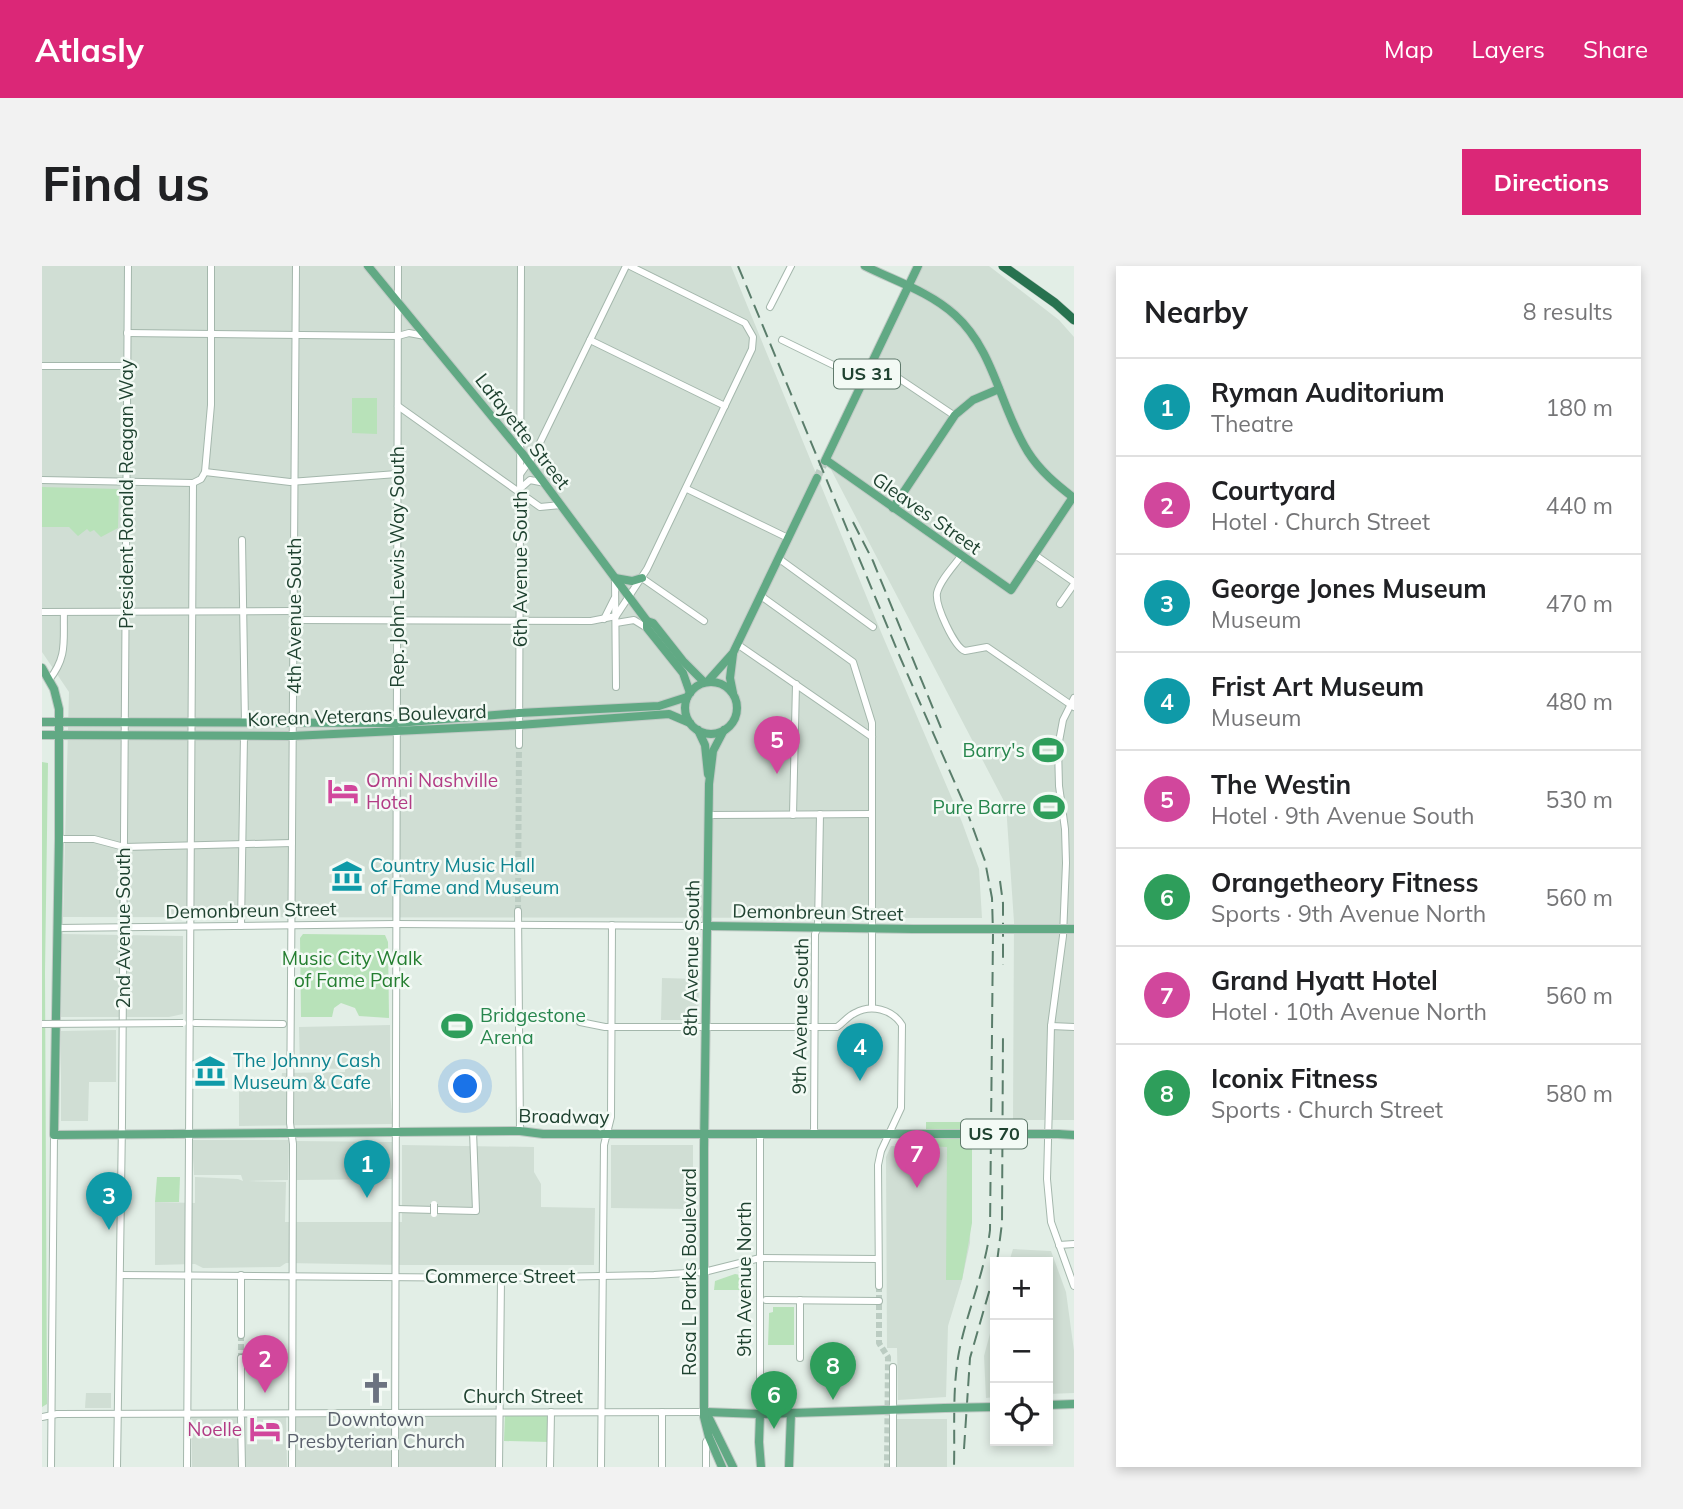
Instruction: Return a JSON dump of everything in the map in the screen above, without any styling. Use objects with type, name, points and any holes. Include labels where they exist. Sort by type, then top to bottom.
[{"type":"highway","points":[[1003,266],[1055,303]]},
{"type":"highway","points":[[1014,266],[1074,320]]},
{"type":"main road","name":"Lafayette Street","points":[[368,266],[545,483],[683,673],[689,695]]},
{"type":"main road","points":[[865,266],[941,305],[971,333],[985,355],[1029,454],[1050,479],[1073,497],[1035,555]]},
{"type":"main road","name":"US 31","points":[[864,380],[918,266]]},
{"type":"main road","name":"Gleaves Street","points":[[864,380],[826,461],[1011,590],[1035,555]]},
{"type":"main road","points":[[893,508],[954,416],[973,400],[999,389]]},
{"type":"main road","points":[[733,653],[706,682],[689,695],[685,709],[690,723],[698,730],[711,734],[724,730],[736,716],[737,704],[730,678],[733,653],[817,478]]},
{"type":"main road","points":[[615,578],[642,578]]},
{"type":"main road","name":"Lafayette Street","points":[[647,624],[653,623],[683,661],[706,682]]},
{"type":"main road","points":[[42,668],[58,703],[59,722],[54,1135]]},
{"type":"main road","points":[[706,682],[722,684],[733,693]]},
{"type":"main road","name":"Korean Veterans Boulevard","points":[[42,734],[292,736],[519,713],[659,706],[689,695]]},
{"type":"main road","name":"Korean Veterans Boulevard","points":[[42,722],[397,727],[519,725],[669,714],[690,723]]},
{"type":"main road","name":"8th Avenue South","points":[[698,730],[705,745],[709,784],[705,1133]]},
{"type":"main road","name":"8th Avenue South","points":[[709,784],[713,751],[724,730]]},
{"type":"main road","name":"Demonbreun Street","points":[[707,926],[1074,929]]},
{"type":"main road","name":"Broadway","points":[[54,1135],[473,1131],[543,1134],[1074,1135]]},
{"type":"main road","name":"Rosa L Parks Boulevard","points":[[705,1133],[705,1421],[722,1467]]},
{"type":"main road","points":[[1053,1405],[1074,1404]]},
{"type":"main road","name":"Church Street","points":[[706,1412],[760,1414],[990,1407]]},
{"type":"main road","name":"Rosa L Parks Boulevard","points":[[706,1412],[733,1467]]},
{"type":"main road","points":[[789,1467],[791,1413]]},
{"type":"main road","name":"9th Avenue North","points":[[760,1414],[761,1467]]},
{"type":"street","name":"President Ronald Reagan Way","points":[[125,722],[128,266]]},
{"type":"street","points":[[42,480],[193,483],[201,479],[205,472],[211,405],[211,266]]},
{"type":"street","name":"4th Avenue South","points":[[292,1467],[291,925],[296,266]]},
{"type":"street","name":"Rep. John Lewis Way South","points":[[395,1467],[398,266]]},
{"type":"street","name":"6th Avenue South","points":[[519,745],[521,266]]},
{"type":"street","points":[[521,474],[530,463],[628,266],[746,324],[751,332],[753,347],[687,489],[642,578],[617,619]]},
{"type":"street","points":[[770,307],[791,266]]},
{"type":"street","points":[[127,333],[398,337],[409,333],[426,336]]},
{"type":"street","points":[[590,340],[725,406]]},
{"type":"street","points":[[782,340],[864,380]]},
{"type":"street","points":[[873,361],[954,416]]},
{"type":"street","points":[[42,366],[127,366]]},
{"type":"street","points":[[398,407],[544,508],[561,505]]},
{"type":"street","points":[[205,472],[295,481],[397,474]]},
{"type":"street","points":[[521,490],[530,480],[545,483]]},
{"type":"street","points":[[187,1467],[193,483]]},
{"type":"street","points":[[687,489],[788,538]]},
{"type":"street","points":[[242,540],[245,723]]},
{"type":"street","points":[[1035,555],[1074,583],[1060,604]]},
{"type":"street","points":[[961,556],[940,586],[937,599],[956,645],[965,651],[987,647],[1073,703],[1063,720],[1058,747],[1066,863],[1063,936],[1051,1026],[1048,1200],[1051,1222],[1074,1286]]},
{"type":"street","points":[[778,558],[873,627]]},
{"type":"street","points":[[615,578],[616,687]]},
{"type":"street","points":[[642,578],[704,621]]},
{"type":"street","points":[[761,596],[853,662],[872,723],[872,1008]]},
{"type":"street","points":[[604,619],[615,597]]},
{"type":"street","points":[[42,612],[294,611]]},
{"type":"street","points":[[49,680],[60,666],[63,656],[64,612]]},
{"type":"street","points":[[294,620],[519,622],[617,619],[647,624]]},
{"type":"street","points":[[737,644],[872,737]]},
{"type":"street","points":[[793,815],[796,684]]},
{"type":"street","name":"2nd Avenue South","points":[[117,1467],[125,722]]},
{"type":"street","points":[[241,926],[244,736]]},
{"type":"street","name":"9th Avenue South","points":[[814,1134],[815,934],[818,927],[820,814]]},
{"type":"street","points":[[709,815],[871,814]]},
{"type":"street","points":[[1064,823],[1074,824]]},
{"type":"street","points":[[59,839],[94,839],[124,846],[292,843]]},
{"type":"street","points":[[518,911],[520,1131]]},
{"type":"street","name":"Demonbreun Street","points":[[57,928],[396,924],[707,926]]},
{"type":"street","points":[[601,1467],[604,1145],[611,1117],[612,925]]},
{"type":"street","points":[[580,1022],[612,1027],[837,1027],[854,1013],[872,1008],[891,1013],[902,1025],[901,1108],[881,1151],[878,1165],[878,1286]]},
{"type":"street","points":[[42,1024],[183,1023]]},
{"type":"street","points":[[195,1023],[283,1024]]},
{"type":"street","points":[[1051,1026],[1074,1027]]},
{"type":"street","points":[[396,1209],[476,1211],[473,1131]]},
{"type":"street","name":"9th Avenue North","points":[[760,1133],[760,1414]]},
{"type":"street","points":[[51,1467],[54,1135]]},
{"type":"street","points":[[434,1204],[434,1214]]},
{"type":"street","points":[[1059,1245],[1074,1244]]},
{"type":"street","name":"Commerce Street","points":[[120,1275],[501,1278],[603,1276],[704,1272],[760,1258],[878,1259]]},
{"type":"street","points":[[241,1275],[241,1335]]},
{"type":"street","points":[[499,1467],[501,1278]]},
{"type":"street","points":[[766,1300],[879,1301]]},
{"type":"street","points":[[800,1300],[800,1358]]},
{"type":"street","points":[[240,1408],[241,1358]]},
{"type":"street","points":[[893,1367],[893,1467]]},
{"type":"street","name":"Church Street","points":[[42,1417],[395,1411],[706,1412]]},
{"type":"street","points":[[550,1467],[551,1412]]},
{"type":"street","points":[[662,1412],[662,1467]]},
{"type":"street","points":[[241,1418],[242,1467]]},
{"type":"street","points":[[706,1467],[706,1442],[709,1437]]},
{"type":"shaded area","points":[[42,266],[731,266],[962,822],[979,869],[982,918],[63,917],[69,692],[42,652]]},
{"type":"shaded area","points":[[918,266],[989,266],[1059,320],[1074,337],[1074,1120],[1013,1120],[1014,922],[1006,805],[826,460]]},
{"type":"shaded area","points":[[62,934],[183,936],[183,1014],[169,1017],[61,1017]]},
{"type":"shaded area","points":[[662,978],[699,979],[698,1020],[661,1020]]},
{"type":"shaded area","points":[[390,1025],[393,1124],[239,1126],[239,1081],[281,1081],[282,1073],[345,1072],[345,1069],[300,1068],[299,1027]]},
{"type":"shaded area","points":[[116,1030],[116,1082],[89,1082],[88,1121],[61,1121],[61,1031]]},
{"type":"shaded area","points":[[192,1140],[289,1140],[288,1180],[248,1181],[286,1182],[285,1222],[402,1222],[402,1145],[534,1147],[534,1172],[541,1184],[541,1207],[595,1208],[594,1265],[286,1263],[280,1267],[203,1268],[195,1264],[155,1265],[155,1202],[195,1203],[195,1177],[243,1181],[241,1175],[194,1175]]},
{"type":"shaded area","points":[[296,1141],[392,1142],[392,1179],[296,1180]]},
{"type":"shaded area","points":[[611,1145],[693,1145],[693,1209],[611,1208]]},
{"type":"shaded area","points":[[891,1146],[972,1146],[970,1243],[948,1326],[946,1397],[898,1400],[897,1348],[887,1348],[886,1157]]},
{"type":"shaded area","points":[[1013,1249],[1051,1251],[1066,1292],[1074,1351],[1074,1393],[1053,1394],[1053,1257],[1011,1257]]},
{"type":"shaded area","points":[[990,1334],[990,1398],[986,1398],[984,1356]]},
{"type":"shaded area","points":[[86,1393],[111,1393],[111,1408],[85,1408]]},
{"type":"shaded area","points":[[496,1414],[496,1467],[295,1467],[296,1415]]},
{"type":"shaded area","points":[[192,1417],[286,1417],[287,1467],[192,1467]]},
{"type":"shaded area","points":[[895,1419],[947,1419],[947,1467],[892,1467]]},
{"type":"green space","points":[[352,398],[377,398],[377,434],[352,433]]},
{"type":"green space","points":[[42,487],[119,489],[118,528],[101,537],[94,530],[90,532],[87,529],[78,536],[69,527],[42,527]]},
{"type":"green space","points":[[42,762],[48,763],[45,972],[47,1404],[42,1407]]},
{"type":"green space","name":"Music City Walk of Fame Park","points":[[303,934],[385,935],[388,942],[389,1018],[359,1016],[355,1008],[341,1003],[334,1008],[332,1017],[301,1017],[300,938]]},
{"type":"green space","points":[[926,1122],[972,1122],[972,1223],[962,1280],[946,1280],[947,1147],[926,1146]]},
{"type":"green space","points":[[157,1177],[180,1177],[179,1202],[155,1202]]},
{"type":"green space","points":[[735,1274],[743,1276],[752,1284],[751,1290],[714,1290],[715,1281]]},
{"type":"green space","points":[[773,1307],[794,1307],[794,1345],[768,1345],[769,1313],[773,1312]]},
{"type":"green space","points":[[505,1412],[551,1412],[550,1442],[504,1441]]},
{"type":"tunnel","points":[[817,478],[825,461]]},
{"type":"tunnel","points":[[518,911],[519,745]]},
{"type":"tunnel","points":[[879,1286],[879,1343],[888,1357],[887,1467]]},
{"type":"tunnel","points":[[241,1335],[241,1358]]},
{"type":"railway","points":[[738,266],[900,657],[965,806],[985,861],[992,898],[990,1230],[957,1366],[954,1467]]},
{"type":"railway","points":[[853,522],[873,561],[941,728]]},
{"type":"railway","points":[[1000,881],[1003,903],[1003,965]]},
{"type":"railway","points":[[998,1257],[1002,1223],[1003,1032]]},
{"type":"railway","points":[[964,1449],[970,1358],[990,1288]]},
{"type":"place","name":"Barry's","points":[[1048,750]]},
{"type":"place","name":"The Westin","points":[[777,774]]},
{"type":"place","name":"Omni Nashville Hotel","points":[[343,791]]},
{"type":"place","name":"Pure Barre","points":[[1049,807]]},
{"type":"place","name":"Country Music Hall of Fame and Museum","points":[[347,876]]},
{"type":"place","name":"Bridgestone Arena","points":[[457,1026]]},
{"type":"place","name":"The Johnny Cash Museum & Cafe","points":[[210,1071]]},
{"type":"place","name":"Frist Art Museum","points":[[860,1081]]},
{"type":"place","name":"Grand Hyatt Hotel","points":[[917,1188]]},
{"type":"place","name":"Ryman Auditorium","points":[[367,1198]]},
{"type":"place","name":"George Jones Museum","points":[[109,1230]]},
{"type":"place","name":"Downtown Presbyterian Church","points":[[376,1388]]},
{"type":"place","name":"Courtyard","points":[[265,1393]]},
{"type":"place","name":"Iconix Fitness","points":[[833,1400]]},
{"type":"place","name":"Noelle","points":[[265,1429]]},
{"type":"place","name":"Orangetheory Fitness","points":[[774,1429]]}]
